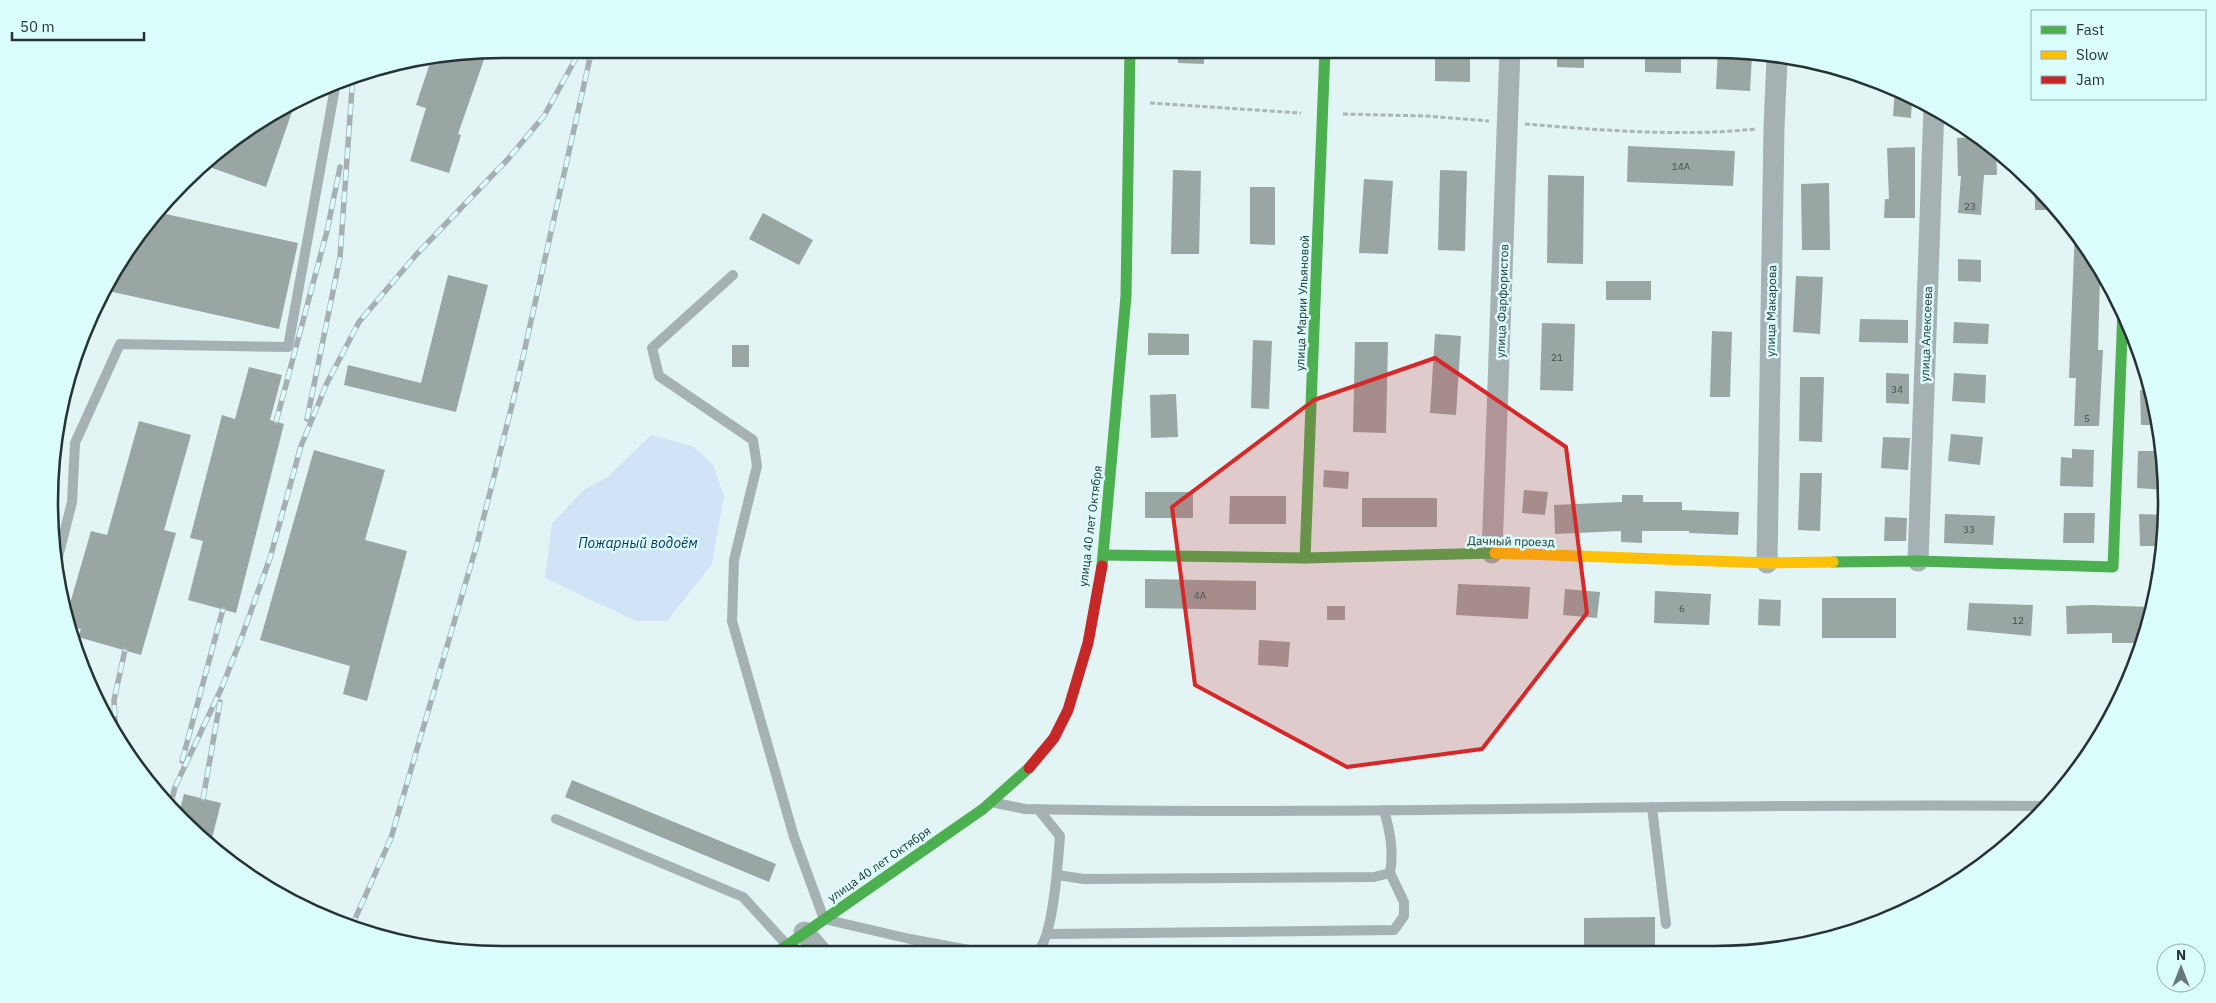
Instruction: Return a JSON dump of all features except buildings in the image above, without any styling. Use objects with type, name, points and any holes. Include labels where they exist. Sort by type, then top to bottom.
[{"type":"street","name":"улица 40 лет Октября","points":[[787,945],[990,802],[1029,768],[1042,753],[1054,738],[1068,710],[1088,643],[1104,555],[1126,296],[1130,58]]},
{"type":"street","name":"улица Марии Ульяновой","points":[[1305,558],[1325,58]]},
{"type":"street","name":"улица Фарфористов","points":[[1492,552],[1510,58]]},
{"type":"street","name":"улица Макарова","points":[[1767,563],[1774,128],[1777,62]]},
{"type":"street","name":"улица Алексеева","points":[[1918,561],[1934,116]]},
{"type":"street","name":"Дачный проезд","points":[[1104,555],[1305,558],[1492,552],[1767,563],[1918,561],[2113,567],[2122,326]]},
{"type":"street","points":[[804,932],[816,946]]},
{"type":"lane","points":[[60,549],[72,502],[75,443],[120,344],[288,347],[335,90]]},
{"type":"lane","points":[[733,274],[652,348],[659,376],[752,440],[757,466],[734,560],[732,621],[794,837],[824,919],[948,946]]},
{"type":"lane","points":[[990,802],[1038,809],[1222,812],[1652,807],[2037,806]]},
{"type":"lane","points":[[1652,807],[1666,924]]},
{"type":"lane","points":[[1038,809],[1060,836],[1048,934],[1043,946]]},
{"type":"lane","points":[[1048,934],[1394,930],[1404,916],[1404,902],[1390,873],[1392,838],[1384,810]]},
{"type":"lane","points":[[556,819],[743,897],[787,945]]},
{"type":"lane","points":[[1056,875],[1084,879],[1374,878],[1390,873]]},
{"type":"path","points":[[1129,102],[1322,113],[1426,116],[1589,129],[1725,133],[1774,128]]},
{"type":"highlighted area","points":[[1435,358],[1566,447],[1587,613],[1482,749],[1347,767],[1195,685],[1172,507],[1314,400]]},
{"type":"water","name":"Пожарный водоём","points":[[651,435],[692,446],[713,464],[724,496],[712,564],[667,621],[636,621],[545,578],[552,523],[585,489],[608,477]]},
{"type":"railway","points":[[172,798],[175,787],[222,687],[241,639],[270,558],[301,446],[327,383],[359,322],[416,255],[508,159],[544,116],[576,58]]},
{"type":"railway","points":[[354,920],[391,838],[477,544],[514,397],[590,58]]},
{"type":"railway","points":[[307,419],[340,257],[352,83]]},
{"type":"railway","points":[[276,422],[327,231],[340,167]]},
{"type":"railway","points":[[182,761],[223,609]]},
{"type":"railway","points":[[115,720],[114,700],[125,650]]},
{"type":"railway","points":[[203,799],[220,702]]},
{"type":"traffic: fast","points":[[1102,566],[1126,296],[1130,58]]},
{"type":"traffic: fast","points":[[1305,558],[1325,58]]},
{"type":"traffic: fast","points":[[1833,562],[1918,561],[2113,567],[2122,326]]},
{"type":"traffic: fast","points":[[1104,555],[1305,558],[1495,553]]},
{"type":"traffic: fast","points":[[786,946],[983,809],[1029,768]]},
{"type":"traffic: slow","points":[[1495,553],[1767,563],[1833,562]]},
{"type":"traffic: jam","points":[[1029,768],[1054,738],[1068,710],[1088,643],[1102,566]]}]
